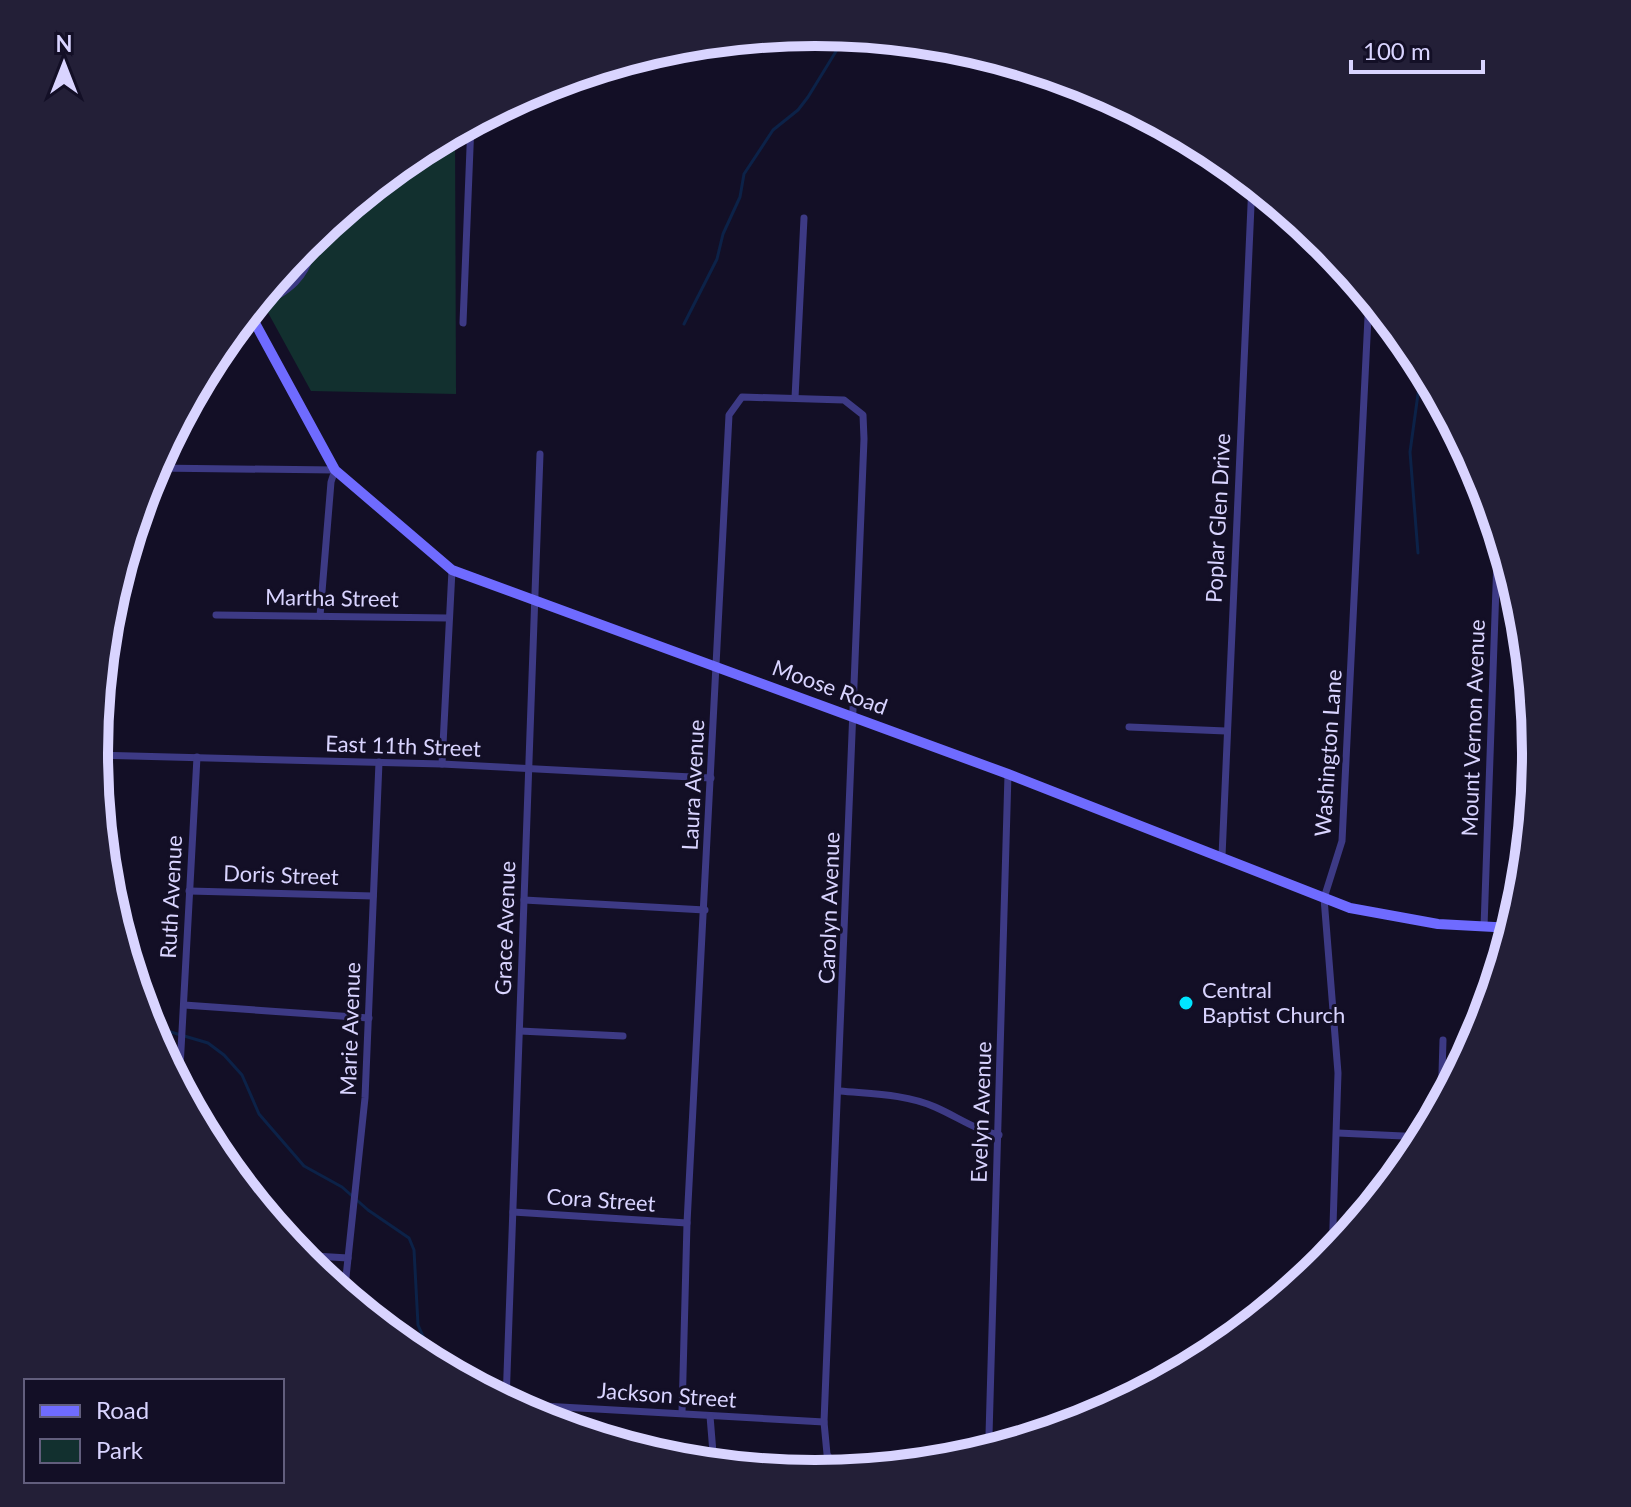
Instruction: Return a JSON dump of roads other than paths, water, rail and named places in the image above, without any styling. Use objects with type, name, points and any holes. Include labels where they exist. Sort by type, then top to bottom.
[{"type":"street","points":[[463,323],[470,136]]},
{"type":"street","name":"Poplar Glen Drive","points":[[1222,856],[1251,196]]},
{"type":"street","points":[[795,398],[804,218]]},
{"type":"street","points":[[276,296],[296,285],[313,255]]},
{"type":"street","name":"Washington Lane","points":[[1337,1231],[1338,1073],[1324,898],[1342,841],[1368,312]]},
{"type":"street","name":"Moose Road","points":[[255,321],[335,470],[452,570],[1008,774],[1324,898],[1393,918],[1501,928]]},
{"type":"street","name":"Laura Avenue","points":[[682,1413],[687,1223],[729,415],[742,397],[795,398]]},
{"type":"street","name":"Carolyn Avenue","points":[[795,398],[844,400],[863,415],[855,717],[824,1422],[827,1454],[831,1460]]},
{"type":"street","name":"Grace Avenue","points":[[507,1390],[540,454]]},
{"type":"street","points":[[169,468],[335,470],[331,482],[320,616]]},
{"type":"street","name":"Mount Vernon Avenue","points":[[1484,927],[1497,563]]},
{"type":"street","points":[[442,764],[452,570]]},
{"type":"street","name":"Martha Street","points":[[216,615],[448,618]]},
{"type":"street","points":[[1129,727],[1226,731]]},
{"type":"street","name":"East 11th Street","points":[[108,755],[442,764],[711,778]]},
{"type":"street","name":"Ruth Avenue","points":[[180,1065],[197,757]]},
{"type":"street","name":"Marie Avenue","points":[[345,1282],[356,1192],[369,1018],[379,762]]},
{"type":"street","name":"Evelyn Avenue","points":[[990,1439],[1008,774]]},
{"type":"street","name":"Doris Street","points":[[189,891],[373,896]]},
{"type":"street","points":[[524,900],[705,910]]},
{"type":"street","points":[[184,1005],[369,1018]]},
{"type":"street","points":[[520,1031],[623,1036]]},
{"type":"street","points":[[1442,1081],[1443,1040]]},
{"type":"street","points":[[840,1091],[902,1098],[933,1106],[978,1130],[999,1135]]},
{"type":"street","points":[[1338,1133],[1410,1136]]},
{"type":"street","name":"Cora Street","points":[[513,1212],[687,1223]]},
{"type":"street","points":[[317,1256],[348,1258]]},
{"type":"street","name":"Jackson Street","points":[[540,1405],[824,1422]]},
{"type":"street","points":[[710,1416],[713,1453]]},
{"type":"waterway","points":[[684,324],[717,259],[723,234],[740,197],[744,174],[773,130],[798,110],[808,97],[839,47]]},
{"type":"waterway","points":[[1418,553],[1410,452],[1419,385]]},
{"type":"waterway","points":[[165,1030],[208,1043],[224,1055],[242,1075],[259,1114],[304,1166],[342,1187],[368,1210],[409,1238],[414,1250],[418,1325],[427,1345]]},
{"type":"place","name":"Central Baptist Church","points":[[1186,1003]]}]
